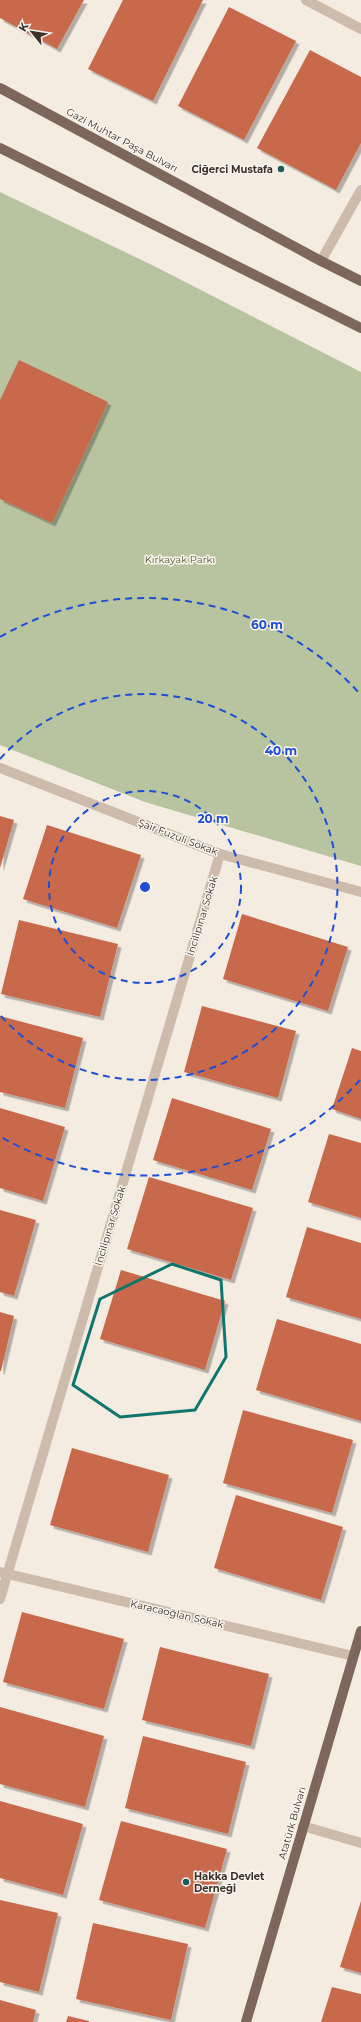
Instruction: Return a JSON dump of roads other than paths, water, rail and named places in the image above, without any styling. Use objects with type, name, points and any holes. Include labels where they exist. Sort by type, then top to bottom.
[{"type":"main road","name":"Gazi Muhtar Paşa Bulvarı","points":[[0,88],[321,261],[361,281]]},
{"type":"main road","points":[[0,148],[361,328]]},
{"type":"main road","name":"Atatürk Bulvarı","points":[[246,2022],[361,1631]]},
{"type":"street","points":[[306,0],[361,29]]},
{"type":"street","points":[[321,261],[361,190]]},
{"type":"street","name":"Şair Fuzuli Sokak","points":[[0,768],[220,854],[361,892]]},
{"type":"street","name":"İncilipınar Sokak","points":[[0,1599],[3,1573],[220,854]]},
{"type":"street","name":"Karacaoğlan Sokak","points":[[3,1573],[354,1656]]},
{"type":"street","points":[[303,1826],[361,1843]]},
{"type":"place","name":"Ciğerci Mustafa","points":[[281,169]]},
{"type":"place","name":"Hakka Devlet Derneği","points":[[186,1882]]},
{"type":"park label","name":"Kırkayak Parkı","points":[[180,559]]}]
